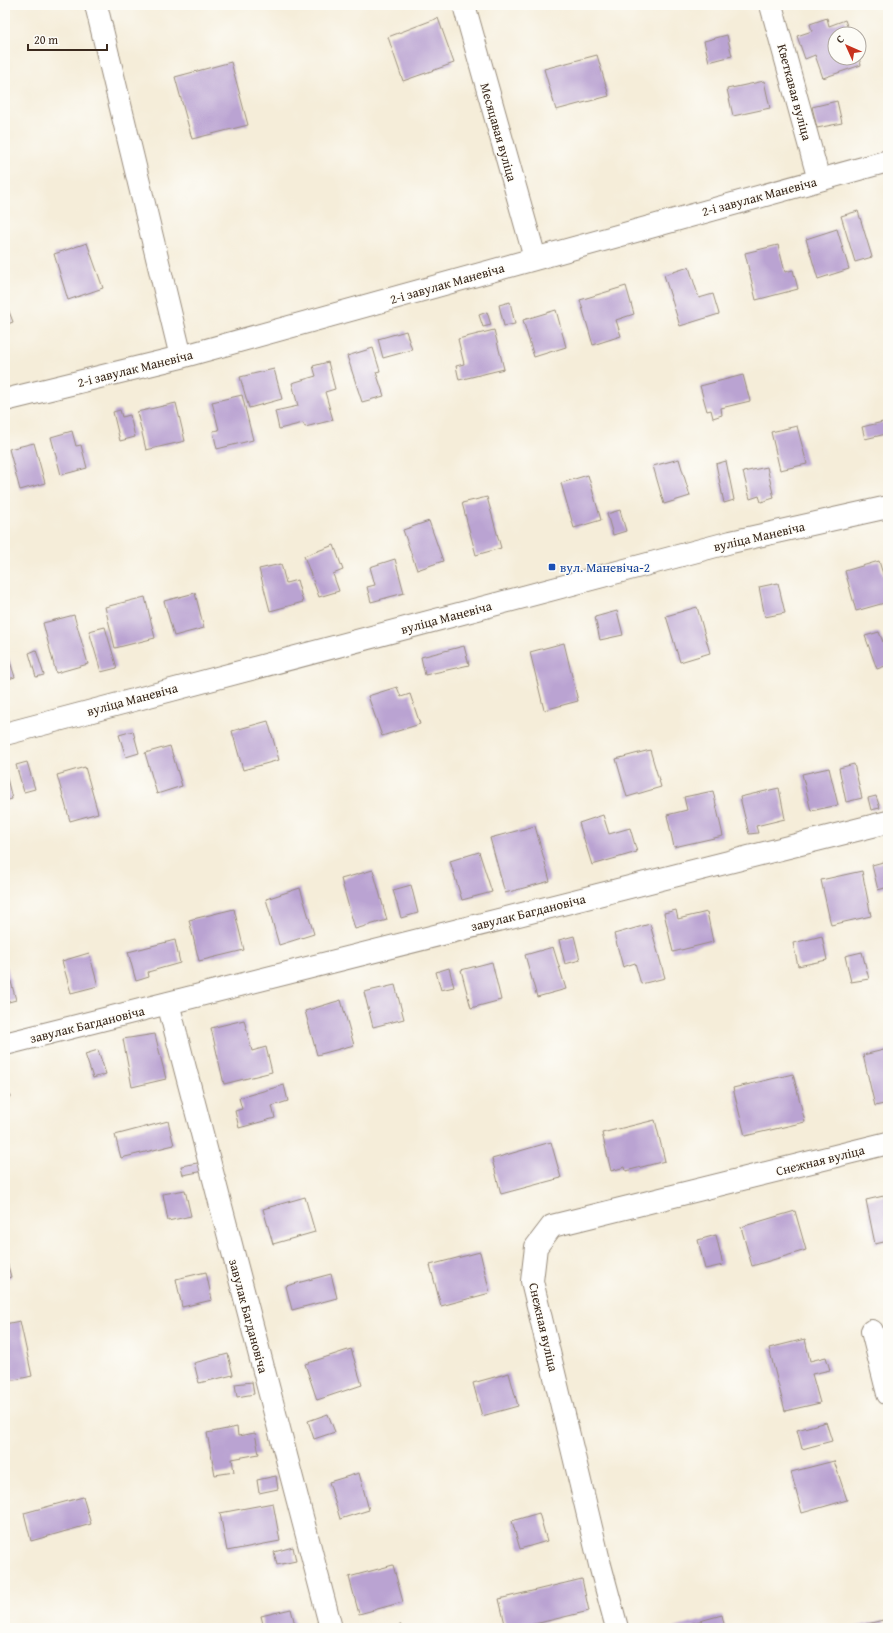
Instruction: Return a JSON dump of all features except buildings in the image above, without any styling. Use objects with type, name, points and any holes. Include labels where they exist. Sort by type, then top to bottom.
[{"type":"street","points":[[96,5],[181,357]]},
{"type":"street","name":"Месяцавая вуліца","points":[[464,5],[535,258]]},
{"type":"street","name":"Кветкавая вуліца","points":[[771,5],[819,180]]},
{"type":"street","name":"2-і завулак Маневіча","points":[[5,400],[181,357],[888,161]]},
{"type":"street","name":"вуліца Маневіча","points":[[5,734],[731,542],[888,507]]},
{"type":"street","name":"завулак Багдановіча","points":[[5,1044],[888,822]]},
{"type":"street","name":"завулак Багдановіча","points":[[168,1003],[331,1628]]},
{"type":"street","name":"Снежная вуліца","points":[[617,1628],[598,1557],[532,1281],[536,1247],[552,1226],[888,1143]]},
{"type":"street","points":[[872,1331],[888,1394]]},
{"type":"place","name":"вул. Маневіча-2","points":[[552,567]]}]
